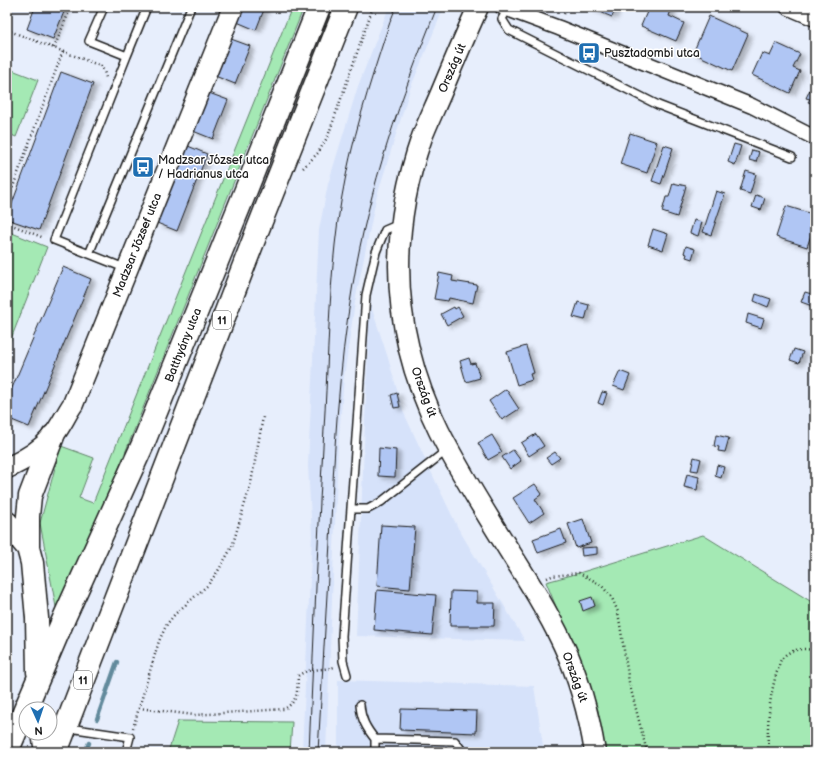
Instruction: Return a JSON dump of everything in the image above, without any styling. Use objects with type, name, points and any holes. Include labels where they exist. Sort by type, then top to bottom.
[{"type":"main road","name":"Madzsar József utca","points":[[7,468],[20,462],[53,436],[73,404],[233,7]]},
{"type":"main road","name":"Batthyány utca","points":[[38,680],[143,444],[319,7]]},
{"type":"main road","name":"11","points":[[56,752],[255,236],[346,7]]},
{"type":"main road","name":"Ország út","points":[[478,7],[423,136],[410,177],[401,223],[398,276],[406,337],[428,408],[469,486],[555,628],[573,668],[589,718],[595,752]]},
{"type":"main road","points":[[40,701],[38,680],[37,618],[32,564],[28,548],[28,516],[30,496],[53,436]]},
{"type":"main road","points":[[7,523],[28,548]]},
{"type":"main road","name":"11","points":[[7,752],[38,680]]},
{"type":"main road","points":[[45,741],[46,752]]},
{"type":"street","points":[[787,7],[815,19]]},
{"type":"street","points":[[505,8],[752,106],[815,138]]},
{"type":"lane","points":[[104,7],[89,41],[127,56]]},
{"type":"lane","points":[[127,269],[54,240],[147,7]]},
{"type":"lane","points":[[89,254],[191,7]]},
{"type":"lane","points":[[505,8],[502,19],[509,30],[552,53],[658,105],[792,156]]},
{"type":"lane","points":[[347,675],[343,661],[342,636],[366,295],[376,252],[385,230],[401,223]]},
{"type":"lane","points":[[351,509],[368,509],[381,502],[449,449]]},
{"type":"lane","points":[[360,706],[366,728],[375,739],[375,752]]},
{"type":"lane","points":[[64,728],[130,737],[126,752]]},
{"type":"lane","points":[[375,739],[455,741],[461,748],[461,752]]},
{"type":"path","points":[[54,48],[71,7]]},
{"type":"path","points":[[7,30],[101,66],[106,78]]},
{"type":"path","points":[[7,202],[63,51]]},
{"type":"path","points":[[7,224],[45,238]]},
{"type":"path","points":[[130,737],[159,641],[167,624],[175,614],[208,585],[232,547],[251,483],[263,417]]},
{"type":"path","points":[[530,585],[552,576],[579,574],[602,586],[612,598],[618,612],[629,682],[647,752]]},
{"type":"path","points":[[768,752],[770,706],[773,685],[782,660],[793,650],[815,650]]},
{"type":"path","points":[[139,708],[194,715],[284,709],[291,705],[296,697],[298,676],[302,672],[326,668]]},
{"type":"shaded area","points":[[389,7],[444,7],[410,89],[376,199],[355,302],[344,377],[338,447],[326,752],[302,752],[312,535],[308,466],[319,230],[328,184],[358,86]]},
{"type":"shaded area","points":[[370,303],[403,411],[458,528],[525,641],[356,636]]},
{"type":"shaded area","points":[[338,680],[534,686],[544,752],[338,752]]},
{"type":"green space","points":[[292,7],[304,7],[62,610],[56,607],[40,523],[61,446],[94,458],[79,498],[93,503]]},
{"type":"green space","points":[[7,68],[38,80],[16,137],[7,133]]},
{"type":"green space","points":[[7,231],[47,247],[7,349]]},
{"type":"green space","points":[[703,535],[815,604],[815,752],[605,752],[598,710],[546,582]]},
{"type":"green space","points":[[178,721],[292,722],[290,752],[168,752]]},
{"type":"building","points":[[35,7],[66,7],[53,39],[27,29]]},
{"type":"building","points":[[243,7],[265,7],[256,30],[237,22]]},
{"type":"building","points":[[588,7],[616,7],[612,17]]},
{"type":"building","points":[[649,7],[672,7],[669,16],[684,23],[676,41],[641,26]]},
{"type":"building","points":[[709,16],[748,34],[732,71],[693,53]]},
{"type":"building","points":[[231,39],[250,46],[235,84],[215,76]]},
{"type":"building","points":[[776,43],[800,54],[793,68],[800,71],[790,93],[752,75],[762,53],[770,56]]},
{"type":"building","points":[[61,72],[93,84],[39,230],[7,219],[7,217]]},
{"type":"building","points":[[815,79],[815,107],[811,105],[812,103],[808,102],[810,99],[806,98]]},
{"type":"building","points":[[209,93],[228,100],[213,139],[193,131]]},
{"type":"building","points":[[630,133],[657,142],[647,173],[620,164]]},
{"type":"building","points":[[734,144],[741,146],[735,165],[728,162]]},
{"type":"building","points":[[664,145],[673,148],[661,184],[652,181]]},
{"type":"building","points":[[188,146],[207,154],[177,231],[157,223]]},
{"type":"building","points":[[752,150],[759,152],[756,162],[749,160]]},
{"type":"building","points":[[746,171],[756,174],[750,194],[740,191]]},
{"type":"building","points":[[673,183],[686,186],[677,217],[662,212],[666,197],[669,197]]},
{"type":"building","points":[[716,191],[725,194],[711,235],[703,232]]},
{"type":"building","points":[[756,195],[765,198],[761,210],[752,207]]},
{"type":"building","points":[[786,206],[815,215],[815,223],[807,247],[776,237]]},
{"type":"building","points":[[694,220],[702,222],[698,236],[690,233]]},
{"type":"building","points":[[653,229],[668,234],[663,250],[648,245]]},
{"type":"building","points":[[686,246],[695,249],[692,259],[686,257],[687,254],[684,253]]},
{"type":"building","points":[[63,267],[91,279],[29,427],[7,418],[7,400]]},
{"type":"building","points":[[439,273],[453,276],[452,281],[477,285],[473,303],[449,298],[448,301],[434,299]]},
{"type":"building","points":[[805,292],[815,295],[815,307],[801,302]]},
{"type":"building","points":[[756,294],[771,299],[768,307],[754,301]]},
{"type":"building","points":[[578,302],[589,305],[585,320],[573,317]]},
{"type":"building","points":[[454,307],[455,309],[458,307],[463,316],[447,325],[441,314]]},
{"type":"building","points":[[748,314],[764,319],[761,328],[746,323]]},
{"type":"building","points":[[526,346],[534,373],[530,374],[532,380],[517,385],[507,352]]},
{"type":"building","points":[[794,349],[803,352],[799,363],[790,360]]},
{"type":"building","points":[[469,358],[471,364],[475,363],[480,378],[466,382],[460,361]]},
{"type":"building","points":[[620,371],[630,375],[624,390],[613,386]]},
{"type":"building","points":[[506,389],[519,409],[502,420],[489,401]]},
{"type":"building","points":[[602,392],[607,393],[603,405],[598,403]]},
{"type":"building","points":[[397,393],[400,407],[394,408],[391,395]]},
{"type":"building","points":[[536,434],[544,446],[529,456],[521,443]]},
{"type":"building","points":[[492,435],[502,452],[488,460],[478,443]]},
{"type":"building","points":[[716,435],[729,438],[725,452],[718,451],[719,447],[714,446]]},
{"type":"building","points":[[379,448],[396,450],[395,477],[378,476]]},
{"type":"building","points":[[513,450],[521,461],[510,469],[502,457]]},
{"type":"building","points":[[555,452],[560,458],[551,464],[546,458]]},
{"type":"building","points":[[694,457],[701,459],[698,471],[691,470]]},
{"type":"building","points":[[717,465],[724,467],[721,478],[715,476]]},
{"type":"building","points":[[687,474],[699,477],[697,490],[684,487]]},
{"type":"building","points":[[535,484],[542,494],[535,499],[544,513],[529,523],[513,498]]},
{"type":"building","points":[[583,519],[591,543],[576,548],[568,524]]},
{"type":"building","points":[[381,525],[415,527],[410,589],[377,586]]},
{"type":"building","points":[[561,529],[566,543],[538,553],[533,539]]},
{"type":"building","points":[[597,547],[597,554],[582,556],[581,548]]},
{"type":"building","points":[[377,590],[436,595],[432,635],[374,630]]},
{"type":"building","points":[[451,591],[477,592],[477,603],[495,603],[494,626],[450,626]]},
{"type":"building","points":[[592,597],[595,606],[583,611],[580,601]]},
{"type":"building","points":[[401,709],[477,711],[476,733],[400,730]]},
{"type":"waterway","points":[[97,719],[117,662]]},
{"type":"waterway","points":[[85,752],[89,743]]},
{"type":"tram line","points":[[309,752],[318,539],[331,286],[335,245],[345,179],[355,136],[374,71],[396,7]]},
{"type":"tram line","points":[[318,752],[337,413],[353,284],[377,177],[399,109],[437,7]]},
{"type":"place","name":"Pusztadombi utca","points":[[589,53]]},
{"type":"place","name":"Madzsar József utca / Hadrianus utca","points":[[143,167]]}]
